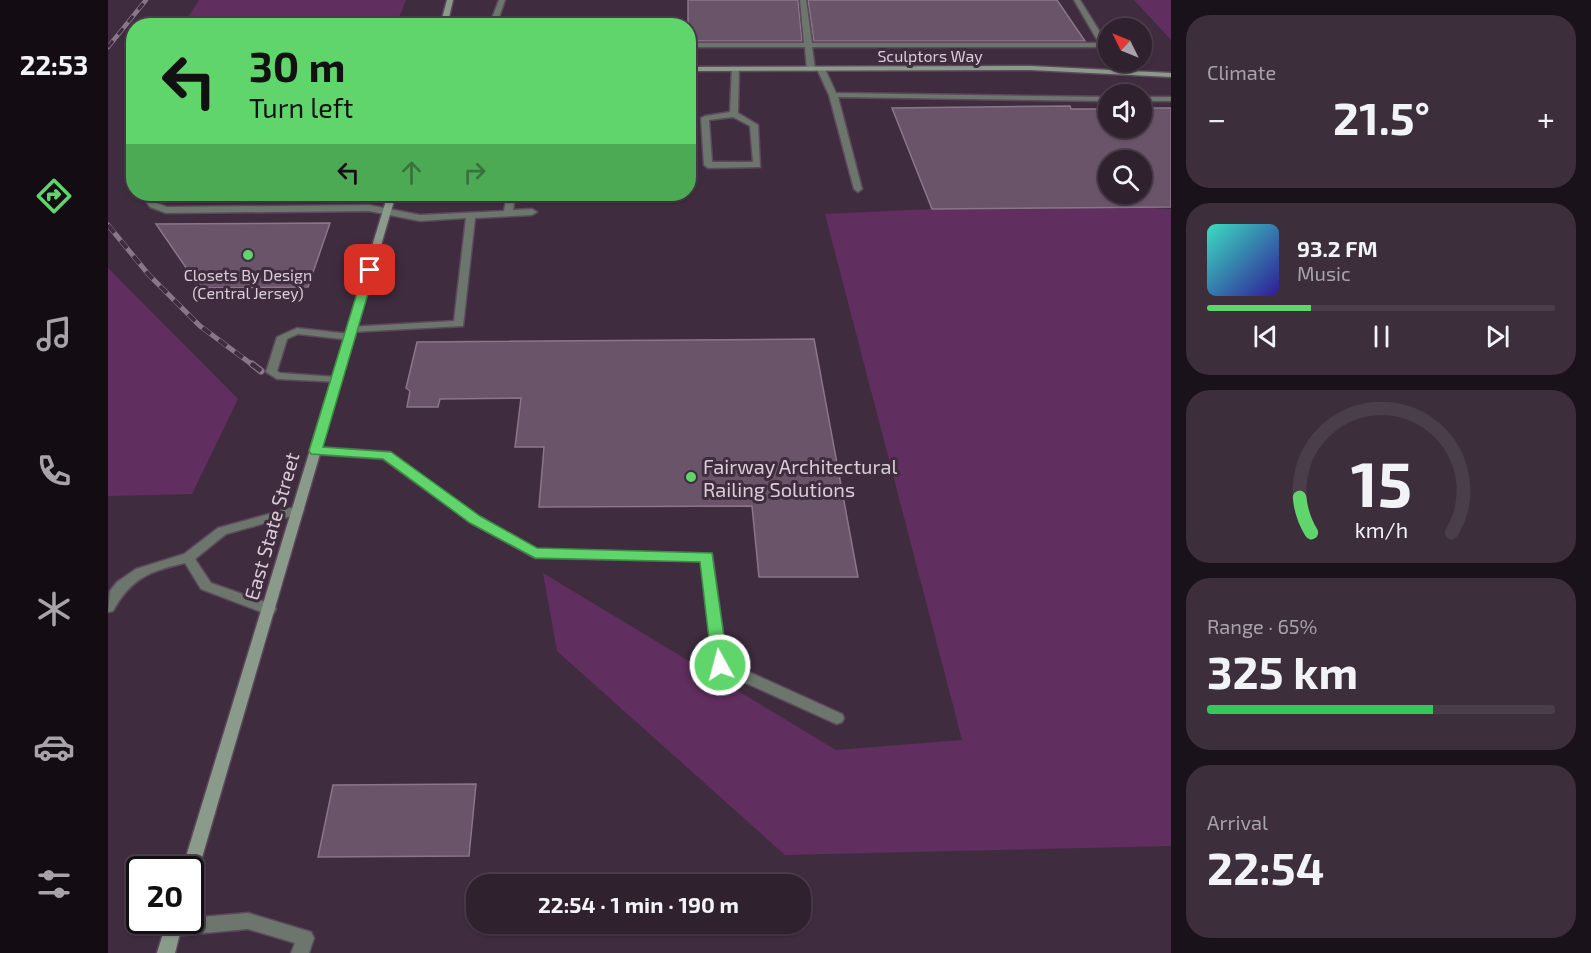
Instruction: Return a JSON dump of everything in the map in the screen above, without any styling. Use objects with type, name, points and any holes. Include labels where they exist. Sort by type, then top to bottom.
[{"type":"street","points":[[445,18],[450,0]]},
{"type":"street","name":"Sculptors Way","points":[[696,69],[1031,68],[1171,75]]},
{"type":"street","name":"East State Street","points":[[195,856],[390,201]]},
{"type":"street","points":[[166,953],[171,934]]},
{"type":"lane","points":[[495,18],[502,0]]},
{"type":"lane","points":[[803,0],[811,69]]},
{"type":"lane","points":[[696,45],[1104,45],[1077,0]]},
{"type":"lane","points":[[734,114],[735,69]]},
{"type":"lane","points":[[821,69],[833,95],[858,189]]},
{"type":"lane","points":[[833,95],[1098,99]]},
{"type":"lane","points":[[1152,99],[1171,99]]},
{"type":"lane","points":[[734,114],[754,125],[757,165],[708,165],[705,118],[734,114]]},
{"type":"lane","points":[[150,201],[153,205],[166,210],[369,208],[420,218],[532,212]]},
{"type":"lane","points":[[508,214],[510,201]]},
{"type":"lane","points":[[337,380],[277,376],[271,372],[282,337],[297,331],[351,333],[459,324],[471,216]]},
{"type":"lane","points":[[316,451],[386,455],[475,520],[535,553],[707,557],[720,665],[837,718]]},
{"type":"lane","points":[[108,607],[115,592],[147,567],[188,558],[222,531],[298,510]]},
{"type":"lane","points":[[188,558],[206,586],[269,609]]},
{"type":"lane","points":[[204,923],[248,921],[305,938],[300,953]]},
{"type":"shaded area","points":[[199,0],[406,0],[399,18],[187,18]]},
{"type":"shaded area","points":[[1134,0],[1171,0],[1171,40],[1152,18]]},
{"type":"shaded area","points":[[1135,207],[1171,209],[1171,846],[785,855],[557,651],[543,573],[836,750],[962,740],[825,214],[932,209]]},
{"type":"shaded area","points":[[108,268],[238,399],[192,494],[108,496]]},
{"type":"building","points":[[688,0],[798,0],[802,41],[696,41],[696,18],[688,18]]},
{"type":"building","points":[[808,0],[1057,0],[1085,41],[814,41]]},
{"type":"building","points":[[1070,106],[1071,109],[1098,109],[1098,138],[1152,138],[1152,108],[1171,108],[1171,207],[932,209],[892,108]]},
{"type":"building","name":"Closets By Design (Central Jersey)","points":[[330,223],[308,287],[200,288],[156,224]]},
{"type":"building","name":"Fairway Architectural Railing Solutions","points":[[814,339],[858,577],[759,577],[752,506],[539,507],[544,447],[515,447],[521,398],[440,399],[438,407],[407,407],[410,391],[406,388],[417,342]]},
{"type":"building","points":[[476,784],[469,856],[318,857],[333,785]]},
{"type":"railway","points":[[131,18],[146,0]]},
{"type":"railway","points":[[108,47],[126,25]]},
{"type":"railway","points":[[108,225],[149,275],[200,326],[254,366]]},
{"type":"railway","points":[[252,364],[261,371]]},
{"type":"place","name":"Closets By Design (Central Jersey)","points":[[248,255]]},
{"type":"place","name":"Fairway Architectural Railing Solutions","points":[[691,477]]},
{"type":"route","points":[[370,270],[316,451],[353,451],[386,455],[475,520],[535,553],[707,557],[720,665]]}]
